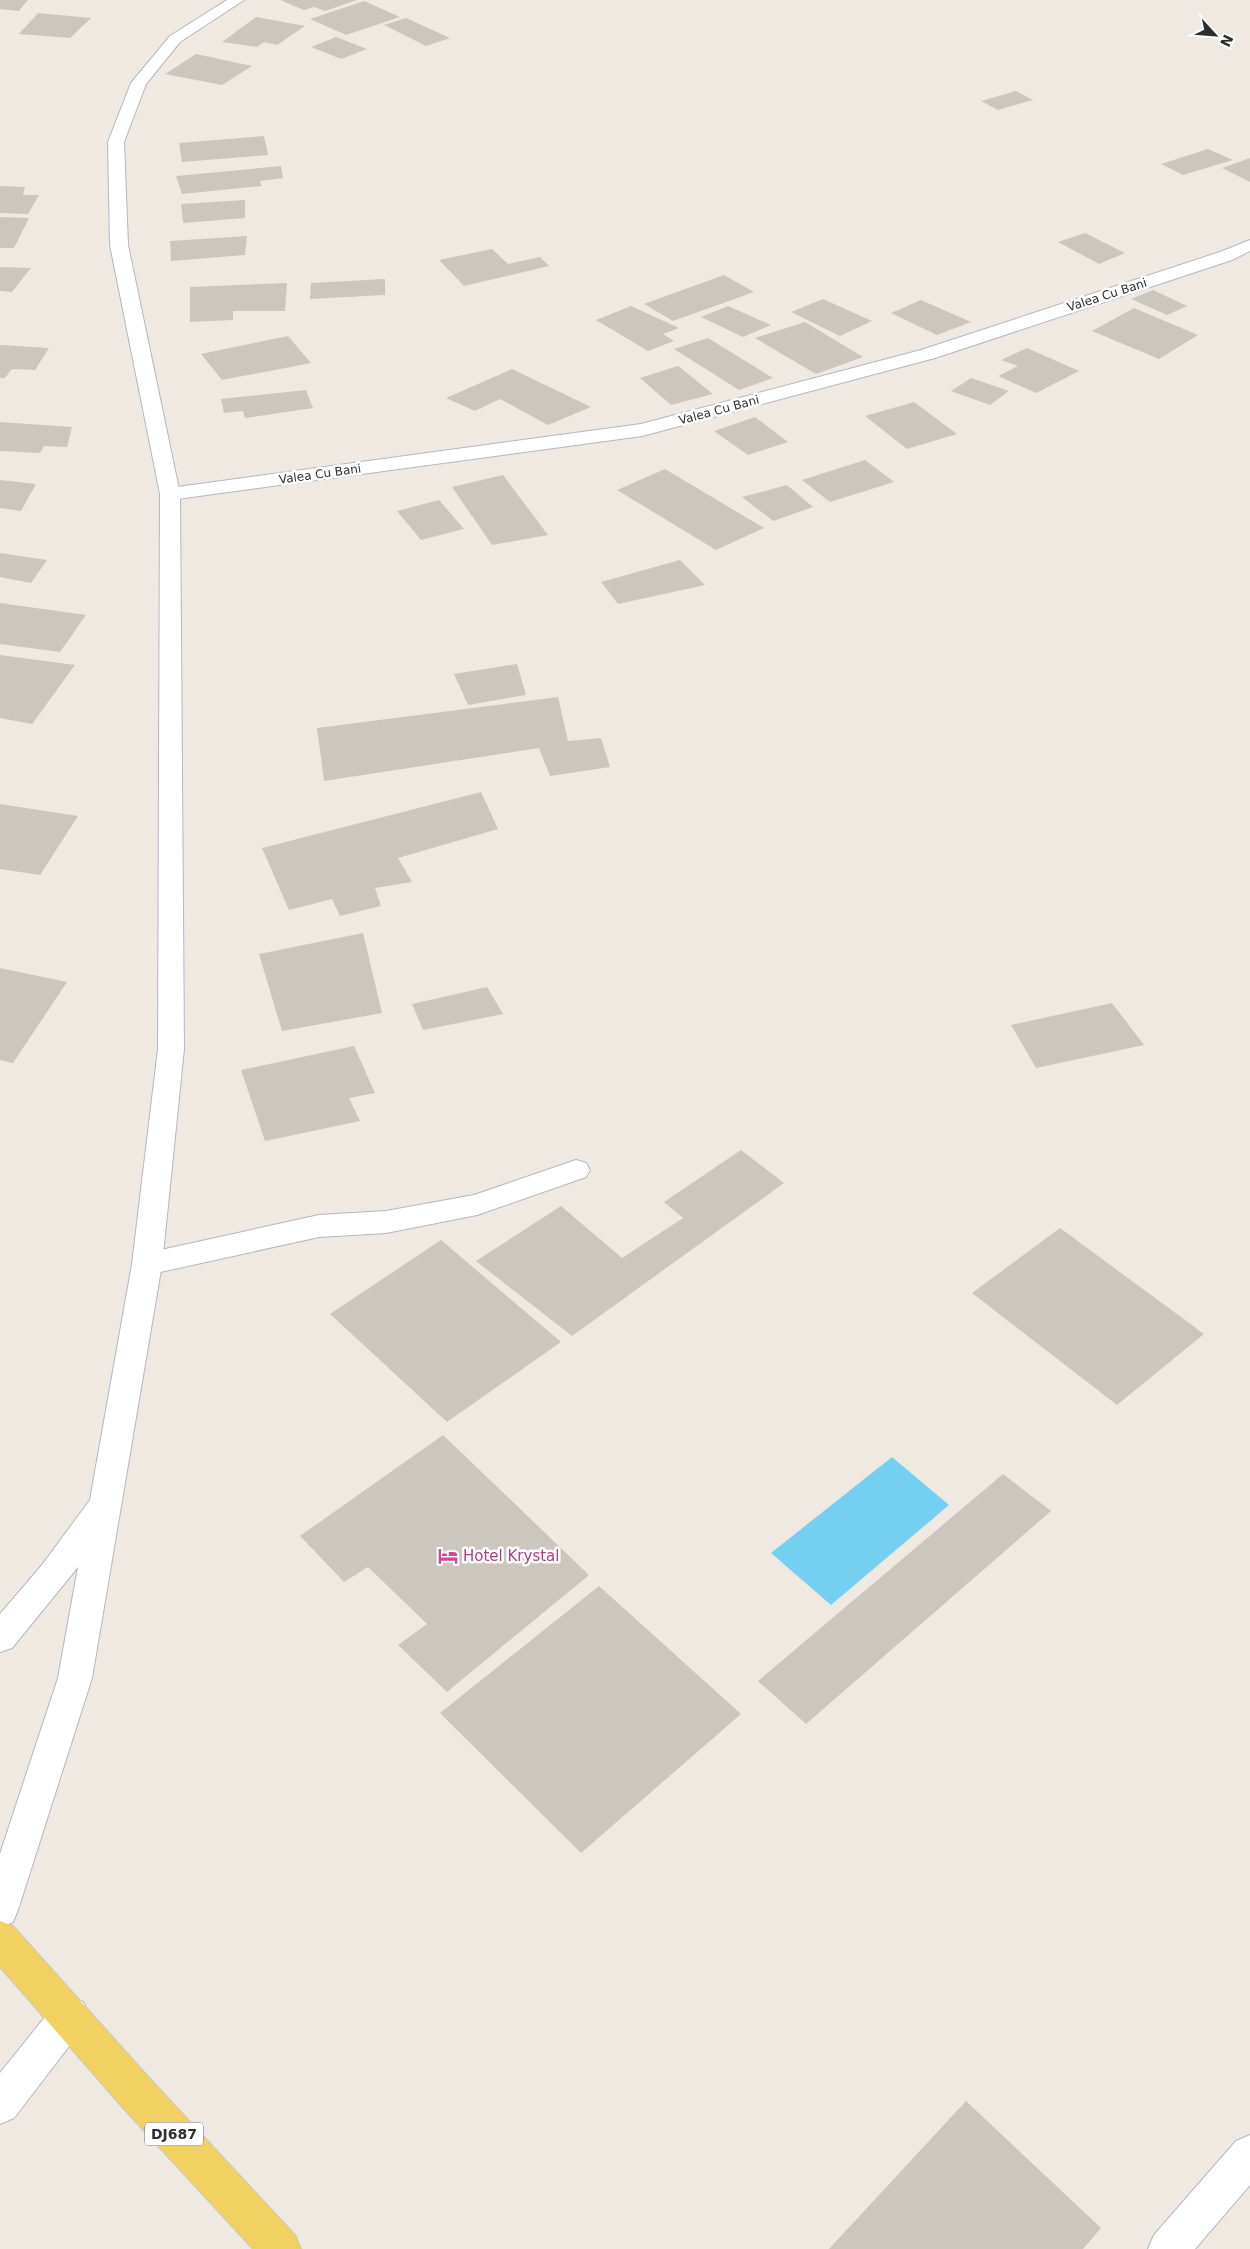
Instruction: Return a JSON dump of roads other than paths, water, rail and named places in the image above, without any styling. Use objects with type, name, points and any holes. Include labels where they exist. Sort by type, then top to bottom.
[{"type":"main road","points":[[0,1910],[74,1678],[147,1264],[171,1049],[170,494],[119,245],[116,142],[139,83],[175,39],[237,0]]},
{"type":"main road","name":"Valea Cu Bani","points":[[170,494],[642,430],[928,354],[1226,256],[1250,245]]},
{"type":"main road","points":[[147,1264],[319,1226],[386,1222],[477,1205],[576,1170]]},
{"type":"main road","points":[[0,1638],[54,1575],[106,1503]]},
{"type":"main road","name":"DJ687","points":[[0,1939],[70,2015],[138,2095],[281,2249]]},
{"type":"main road","points":[[0,2104],[70,2015]]},
{"type":"main road","points":[[1168,2249],[1250,2155]]},
{"type":"water","points":[[892,1457],[949,1505],[831,1605],[771,1553]]},
{"type":"place","name":"Hotel Krystal","points":[[448,1556]]}]
